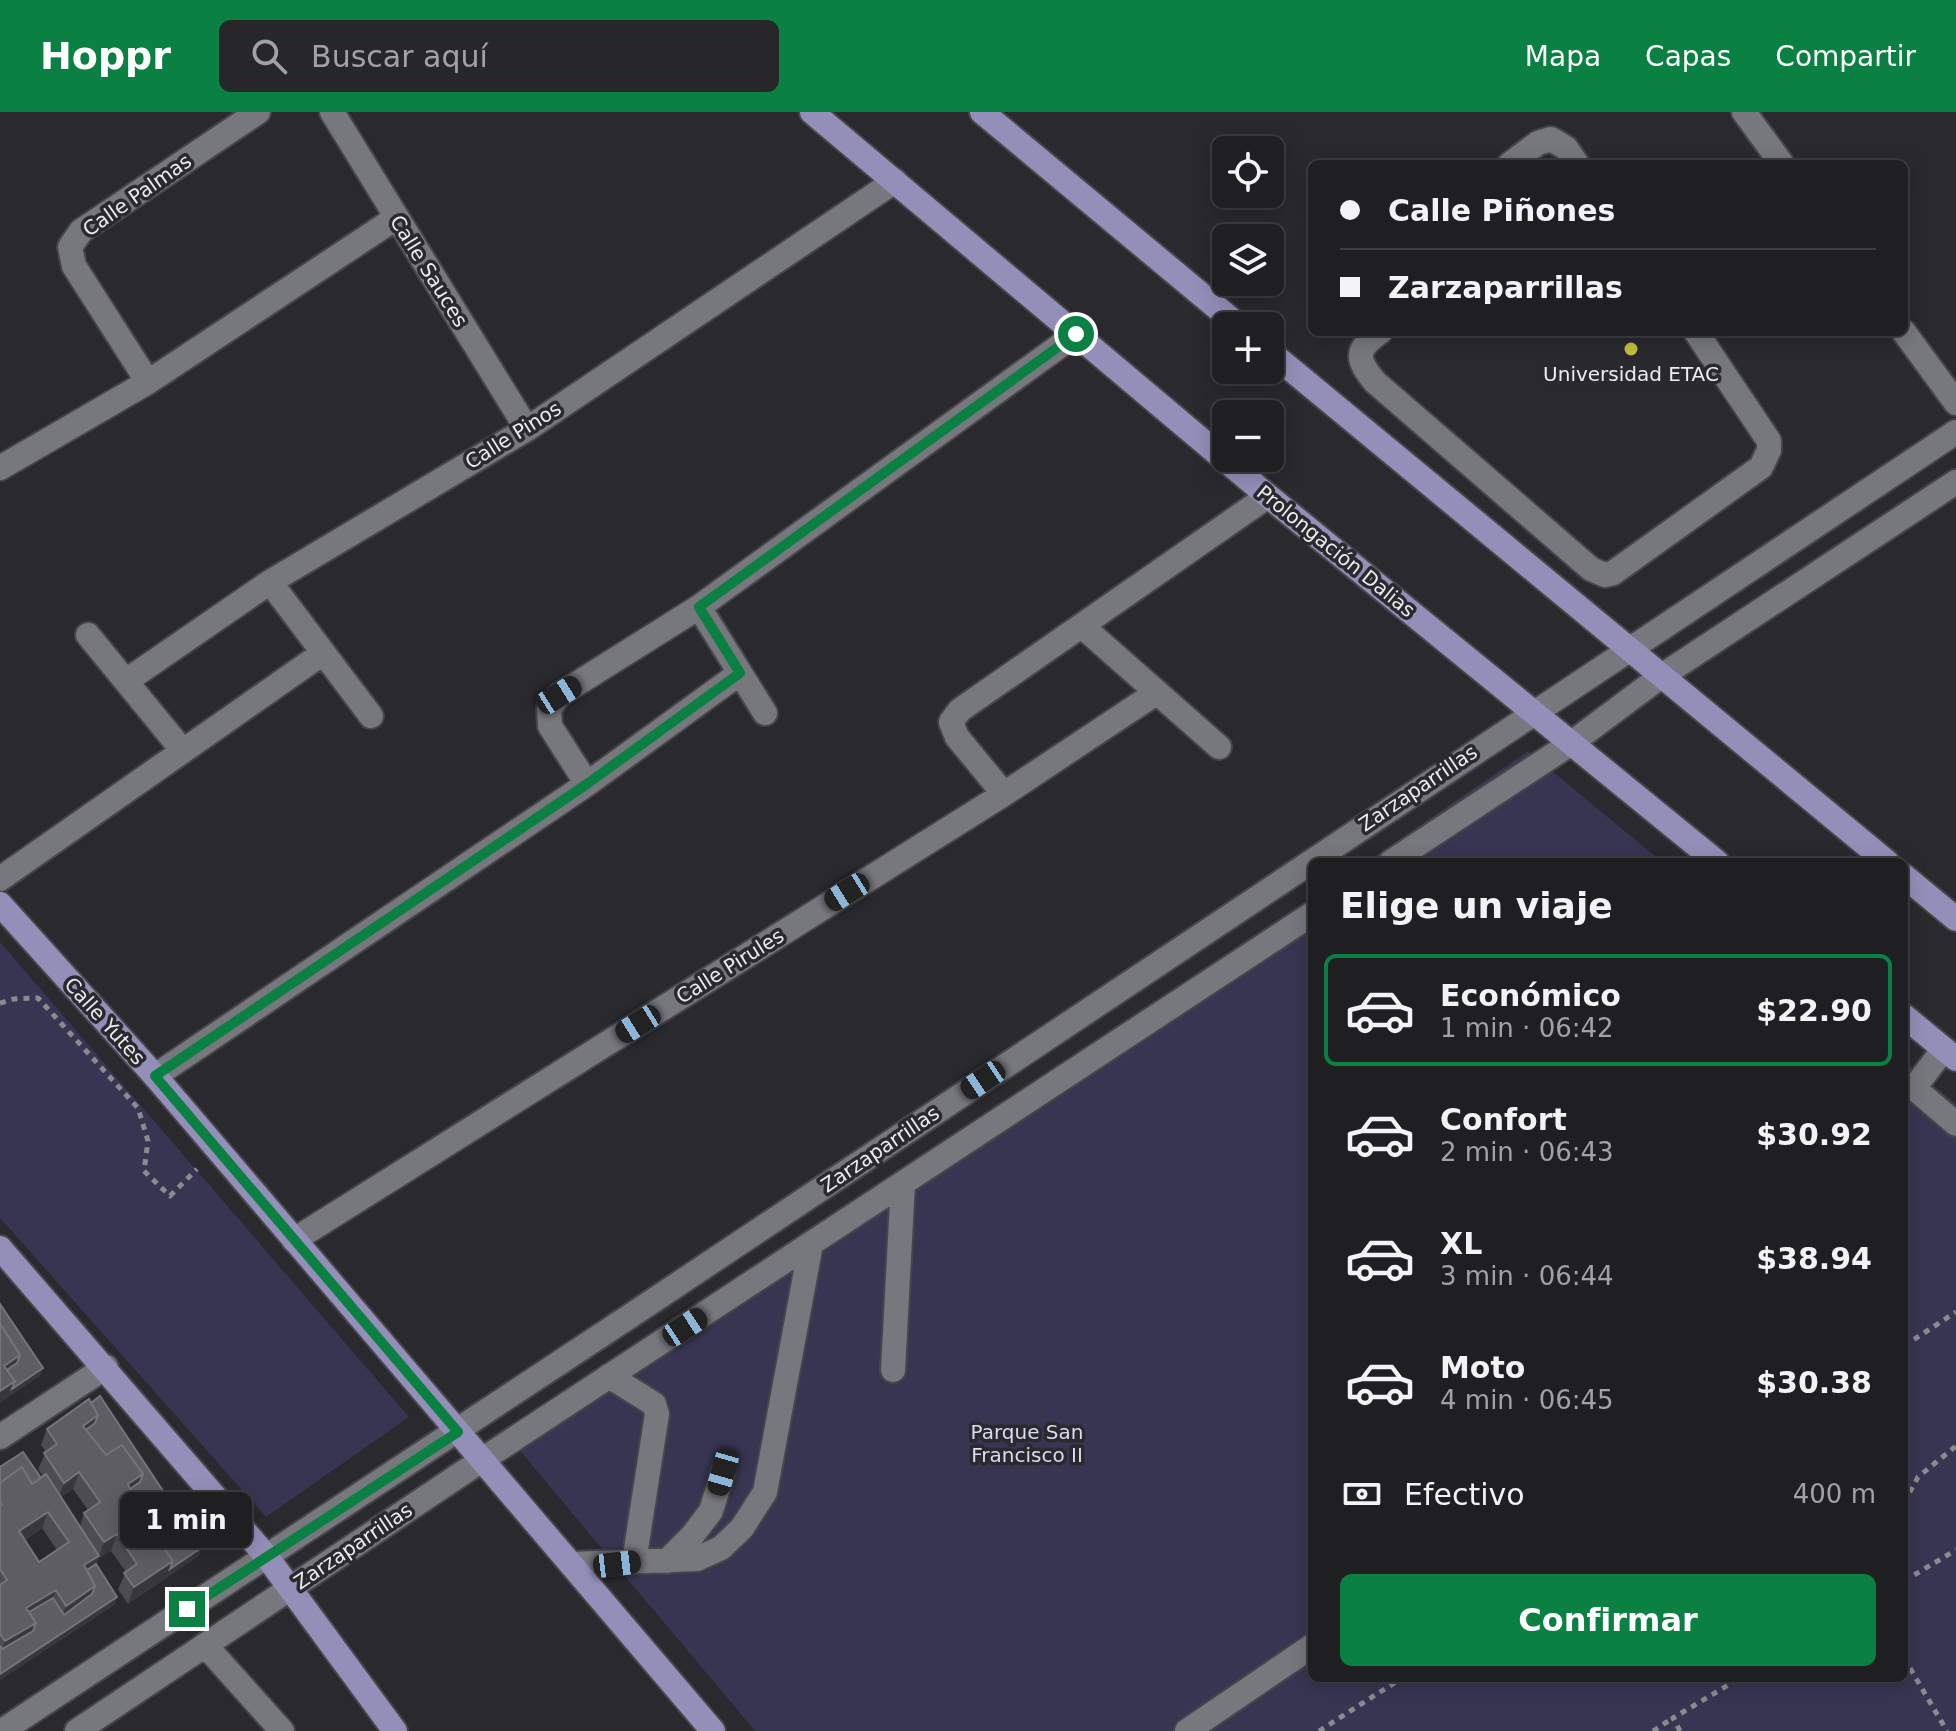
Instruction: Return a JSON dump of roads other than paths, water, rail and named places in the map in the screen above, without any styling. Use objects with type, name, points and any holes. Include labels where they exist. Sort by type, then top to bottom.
[{"type":"main road","name":"Prolongación Dalias","points":[[812,112],[1268,496],[1712,858]]},
{"type":"main road","points":[[982,112],[1222,312]]},
{"type":"main road","points":[[1284,364],[1882,858]]},
{"type":"main road","points":[[1908,879],[1956,919]]},
{"type":"main road","name":"Calle Yutes","points":[[0,904],[155,1076],[713,1731]]},
{"type":"main road","points":[[1908,1019],[1950,1054]]},
{"type":"main road","points":[[0,1248],[106,1367],[267,1557],[395,1731]]},
{"type":"street","name":"Calle Palmas","points":[[148,382],[74,266],[70,247],[81,231],[258,112]]},
{"type":"street","name":"Calle Sauces","points":[[332,112],[527,429]]},
{"type":"street","points":[[1744,112],[1779,160]]},
{"type":"street","points":[[1515,160],[1538,143],[1551,139],[1566,148],[1574,160]]},
{"type":"street","name":"Calle Pinos","points":[[126,681],[270,582],[527,429],[895,181]]},
{"type":"street","points":[[0,468],[148,382],[396,218]]},
{"type":"street","points":[[587,784],[550,726],[549,709],[559,695],[699,607],[1076,334]]},
{"type":"street","points":[[1374,336],[1366,342],[1360,356],[1361,366],[1375,382],[1591,569],[1605,575],[1613,573],[1761,467],[1769,450],[1769,441],[1699,336]]},
{"type":"street","points":[[1907,336],[1956,403]]},
{"type":"street","name":"Zarzaparrillas","points":[[1314,858],[1956,432]]},
{"type":"street","points":[[1397,858],[1573,742],[1660,677],[1956,482]]},
{"type":"street","points":[[1004,794],[957,737],[951,722],[960,710],[1268,496]]},
{"type":"street","points":[[270,582],[371,716]]},
{"type":"street","points":[[699,607],[765,713]]},
{"type":"street","points":[[1083,627],[1219,747]]},
{"type":"street","points":[[88,635],[183,751]]},
{"type":"street","points":[[0,879],[323,653]]},
{"type":"street","points":[[155,1076],[587,784],[740,673]]},
{"type":"street","name":"Calle Pirules","points":[[294,1240],[1004,794],[1156,693]]},
{"type":"street","name":"Zarzaparrillas","points":[[2,1731],[458,1432],[1308,862]]},
{"type":"street","name":"Zarzaparrillas","points":[[77,1731],[290,1587],[1308,917]]},
{"type":"street","points":[[1950,1054],[1909,1092],[1956,1124]]},
{"type":"street","points":[[893,1370],[903,1183]]},
{"type":"street","points":[[573,1564],[697,1559],[721,1548],[742,1528],[765,1492],[811,1244]]},
{"type":"street","points":[[0,1437],[106,1367]]},
{"type":"street","points":[[609,1376],[654,1404],[657,1414],[634,1562]]},
{"type":"street","points":[[667,1561],[711,1511],[723,1472]]},
{"type":"street","points":[[205,1645],[282,1731]]},
{"type":"street","points":[[1187,1731],[1308,1649]]},
{"type":"place","name":"Universidad ETAC","points":[[1631,349]]},
{"type":"park label","name":"Parque San Francisco II","points":[[1027,1444]]}]
